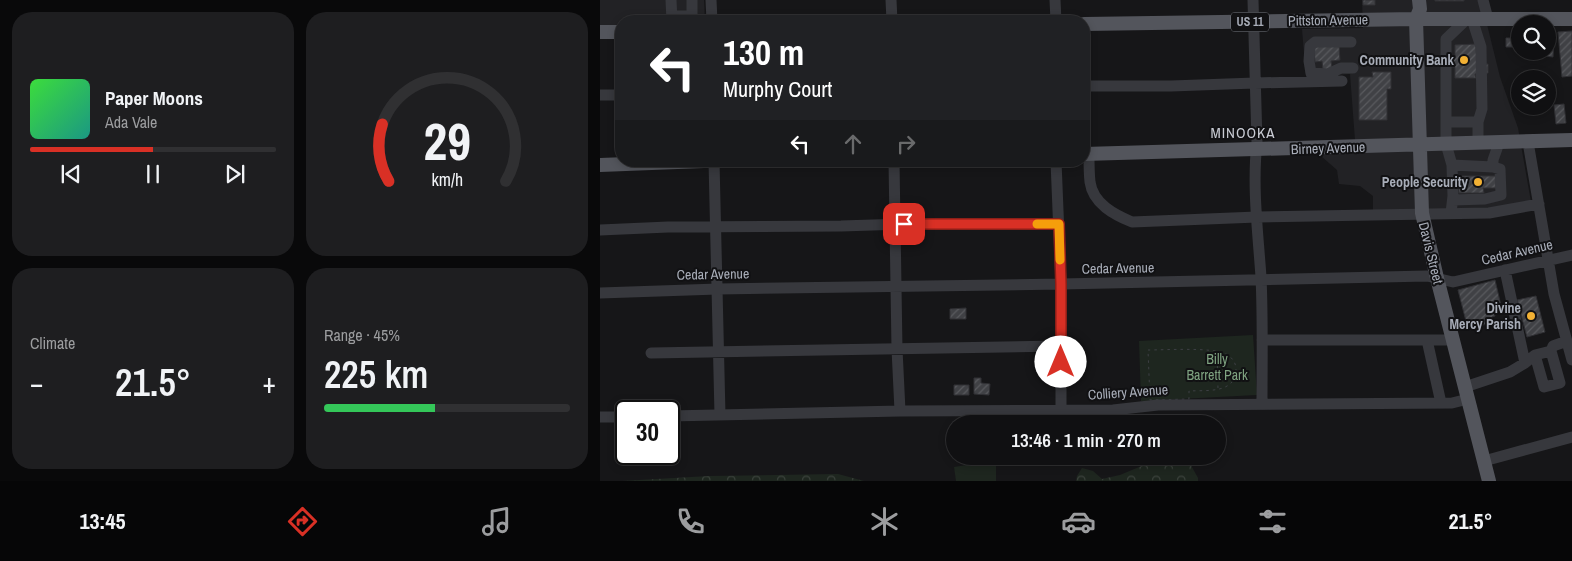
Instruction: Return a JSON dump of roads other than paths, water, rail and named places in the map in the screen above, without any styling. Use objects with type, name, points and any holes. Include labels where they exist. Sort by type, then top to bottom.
[{"type":"main road","name":"Davis Street","points":[[1410,0],[1411,10],[1416,19]]},
{"type":"main road","name":"Davis Street","points":[[1419,0],[1420,9],[1416,19],[1422,214],[1489,481]]},
{"type":"main road","name":"Pittston Avenue","points":[[1090,24],[1416,19],[1572,19]]},
{"type":"main road","points":[[600,32],[615,32]]},
{"type":"main road","name":"Birney Avenue","points":[[1090,154],[1572,140]]},
{"type":"main road","points":[[600,165],[615,164]]},
{"type":"street","points":[[671,0],[672,15]]},
{"type":"street","points":[[692,0],[692,15]]},
{"type":"street","points":[[711,0],[712,15]]},
{"type":"street","points":[[892,0],[892,15]]},
{"type":"street","points":[[1055,0],[1056,15]]},
{"type":"street","points":[[1252,0],[1257,217],[1261,280],[1262,404]]},
{"type":"street","points":[[1483,0],[1488,19]]},
{"type":"street","points":[[1451,213],[1452,165],[1446,144],[1446,40],[1469,19],[1481,47],[1482,109],[1478,122],[1478,143]]},
{"type":"street","points":[[1351,42],[1315,42],[1310,46],[1309,61],[1311,73],[1328,74],[1342,68],[1353,68]]},
{"type":"street","points":[[1090,86],[1342,82]]},
{"type":"street","points":[[600,96],[615,95]]},
{"type":"street","points":[[1446,122],[1478,122]]},
{"type":"street","points":[[1528,142],[1554,294],[1572,360]]},
{"type":"street","points":[[1493,167],[1493,160],[1499,143]]},
{"type":"street","points":[[1452,165],[1500,169],[1501,195],[1485,199],[1452,200]]},
{"type":"street","points":[[714,167],[720,352],[720,415]]},
{"type":"street","points":[[894,167],[900,411]]},
{"type":"street","points":[[1056,167],[1061,284],[1062,415]]},
{"type":"street","points":[[1088,167],[1090,185],[1104,207],[1132,222],[1142,223],[1257,217],[1494,213],[1538,204]]},
{"type":"street","points":[[600,230],[895,224],[1059,224]]},
{"type":"street","name":"Cedar Avenue","points":[[600,293],[718,288],[897,287],[1427,276],[1453,282],[1572,255]]},
{"type":"street","points":[[1505,270],[1525,363]]},
{"type":"street","points":[[1262,340],[1454,340]]},
{"type":"street","points":[[1427,340],[1441,403]]},
{"type":"street","points":[[1551,350],[1560,384],[1544,387],[1535,355],[1551,350],[1553,346],[1567,341]]},
{"type":"street","points":[[651,352],[1061,346]]},
{"type":"street","name":"Colliery Avenue","points":[[680,416],[900,411],[1113,410],[1158,405],[1452,403],[1467,393],[1510,372],[1535,355]]},
{"type":"street","points":[[600,417],[615,417]]},
{"type":"street","points":[[1484,462],[1572,437]]},
{"type":"place","name":"Community Bank","points":[[1464,60]]},
{"type":"place","name":"People Security","points":[[1478,182]]},
{"type":"place","name":"Divine Mercy Parish","points":[[1531,316]]},
{"type":"district","name":"MINOOKA","points":[[1243,132]]},
{"type":"park label","name":"Billy Barrett Park","points":[[1217,368]]}]
